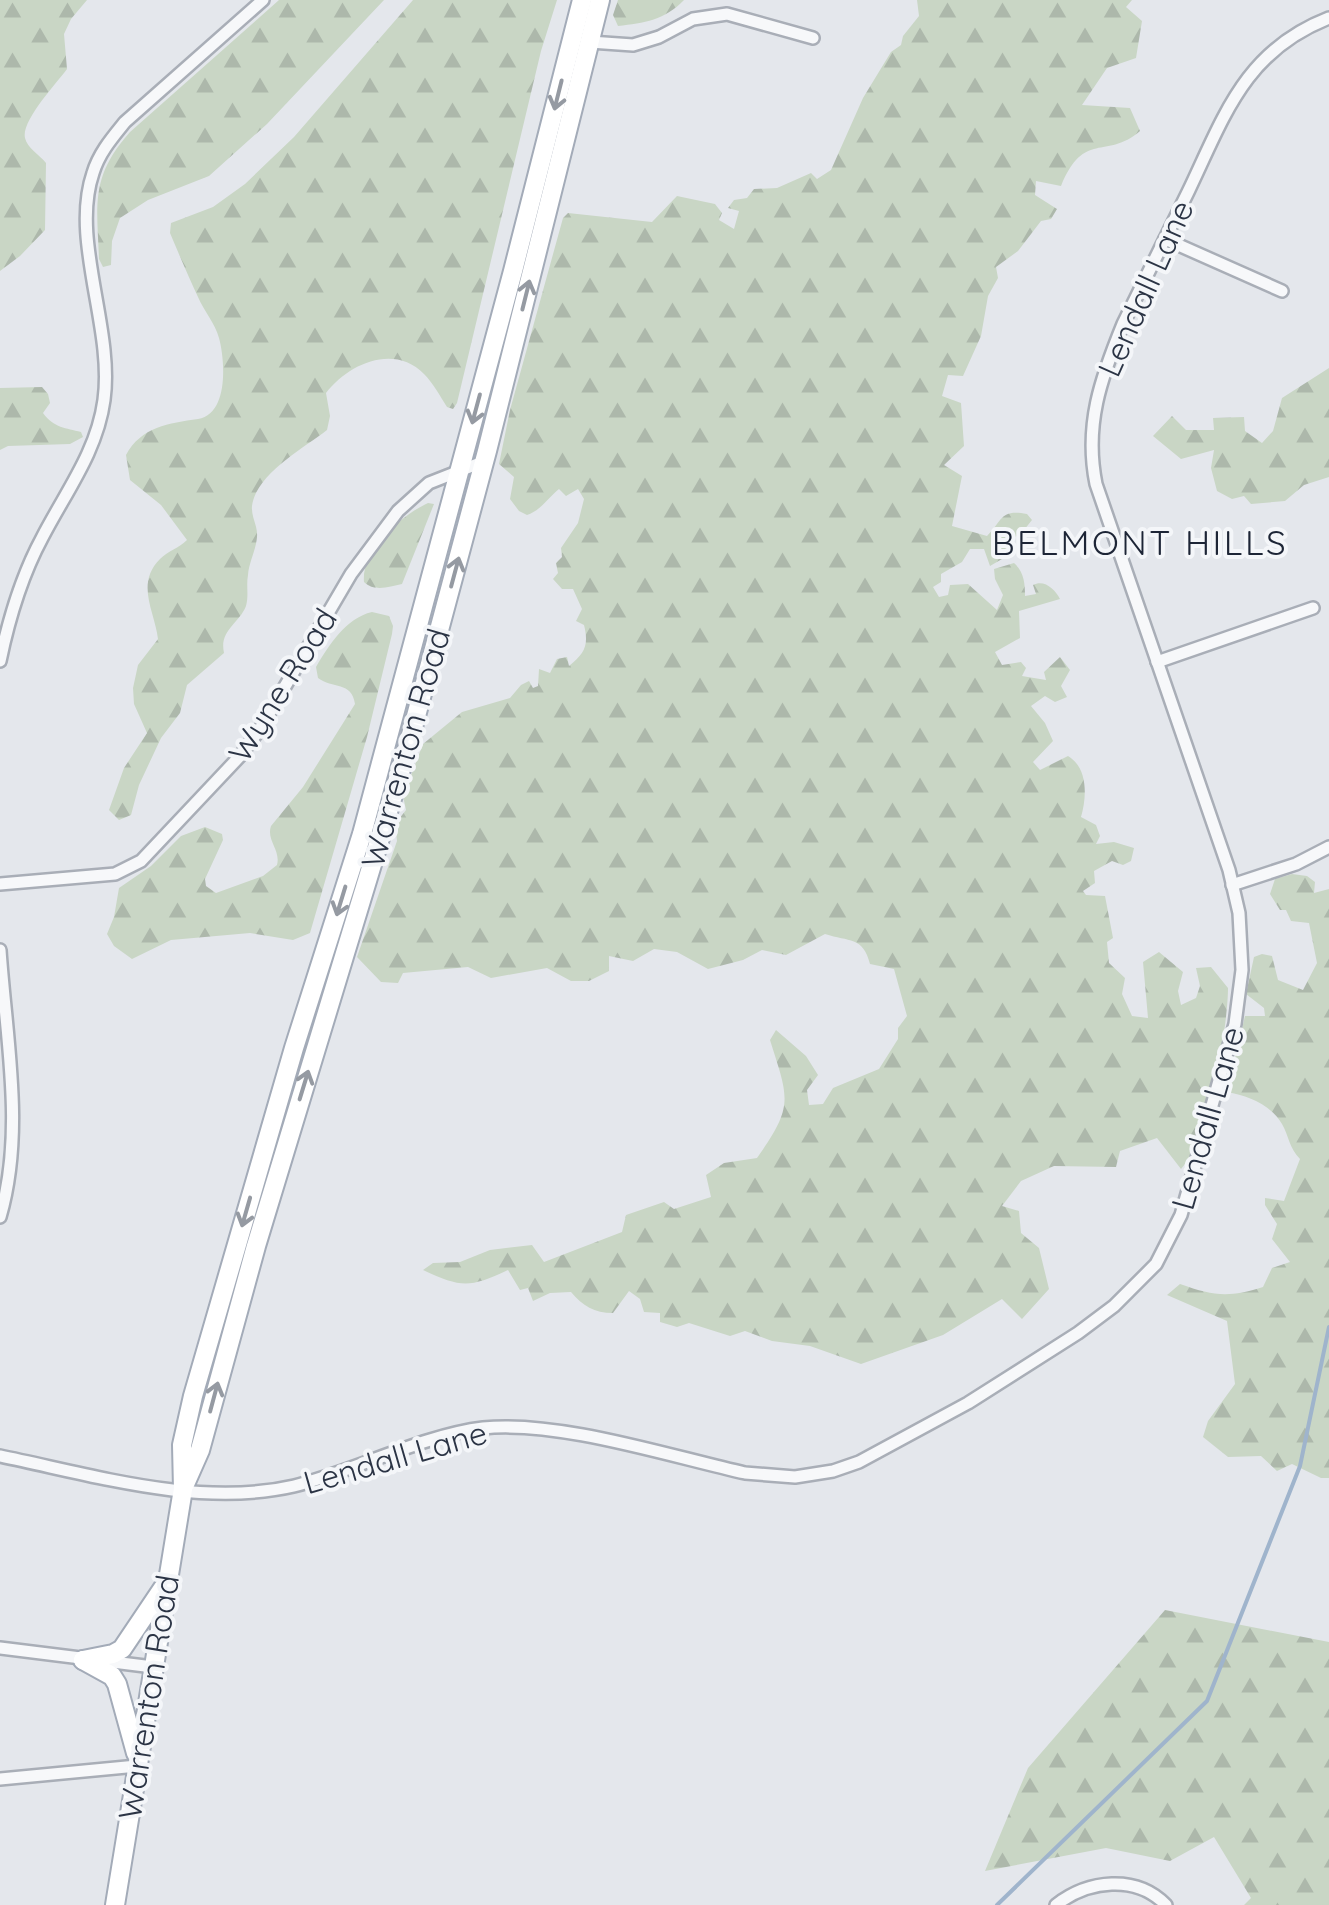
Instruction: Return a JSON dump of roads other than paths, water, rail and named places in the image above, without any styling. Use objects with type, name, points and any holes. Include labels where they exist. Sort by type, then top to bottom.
[{"type":"main road","name":"Warrenton Road","points":[[115,1905],[183,1489],[182,1445],[202,1363],[288,1066],[362,834],[582,0]]},
{"type":"main road","name":"Warrenton Road","points":[[183,1489],[200,1450],[281,1164],[408,746],[485,461],[600,0]]},
{"type":"main road","points":[[83,1660],[122,1649],[167,1582]]},
{"type":"main road","points":[[83,1660],[112,1676],[118,1684],[138,1764]]},
{"type":"street","points":[[0,661],[4,628],[33,556],[92,446],[104,400],[104,350],[86,213],[92,173],[108,142],[125,122],[263,0]]},
{"type":"street","points":[[590,42],[616,46],[650,41],[711,14],[732,14],[812,38]]},
{"type":"street","name":"Lendall Lane","points":[[0,1456],[134,1484],[234,1492],[290,1486],[459,1433],[512,1427],[566,1433],[745,1474],[815,1475],[859,1462],[968,1403],[1078,1332],[1140,1282],[1170,1240],[1207,1130],[1235,1024],[1242,945],[1232,885],[1096,484],[1090,443],[1096,398],[1107,362],[1232,100],[1246,78],[1284,42],[1329,18]]},
{"type":"street","points":[[1165,239],[1282,292]]},
{"type":"street","name":"Wyne Road","points":[[0,884],[115,874],[141,860],[240,756],[260,729],[352,574],[398,510],[429,484],[485,461]]},
{"type":"street","points":[[1157,662],[1312,608]]},
{"type":"street","points":[[1232,885],[1296,864],[1329,846]]},
{"type":"street","points":[[0,950],[14,1124],[13,1158],[0,1217]]},
{"type":"street","points":[[0,1648],[153,1667]]},
{"type":"street","points":[[0,1779],[138,1764]]},
{"type":"street","points":[[1056,1905],[1077,1891],[1110,1884],[1145,1889],[1166,1905]]},
{"type":"waterway","points":[[997,1905],[1207,1701],[1300,1466],[1329,1327]]},
{"type":"district","name":"BELMONT HILLS","points":[[1140,542]]}]
